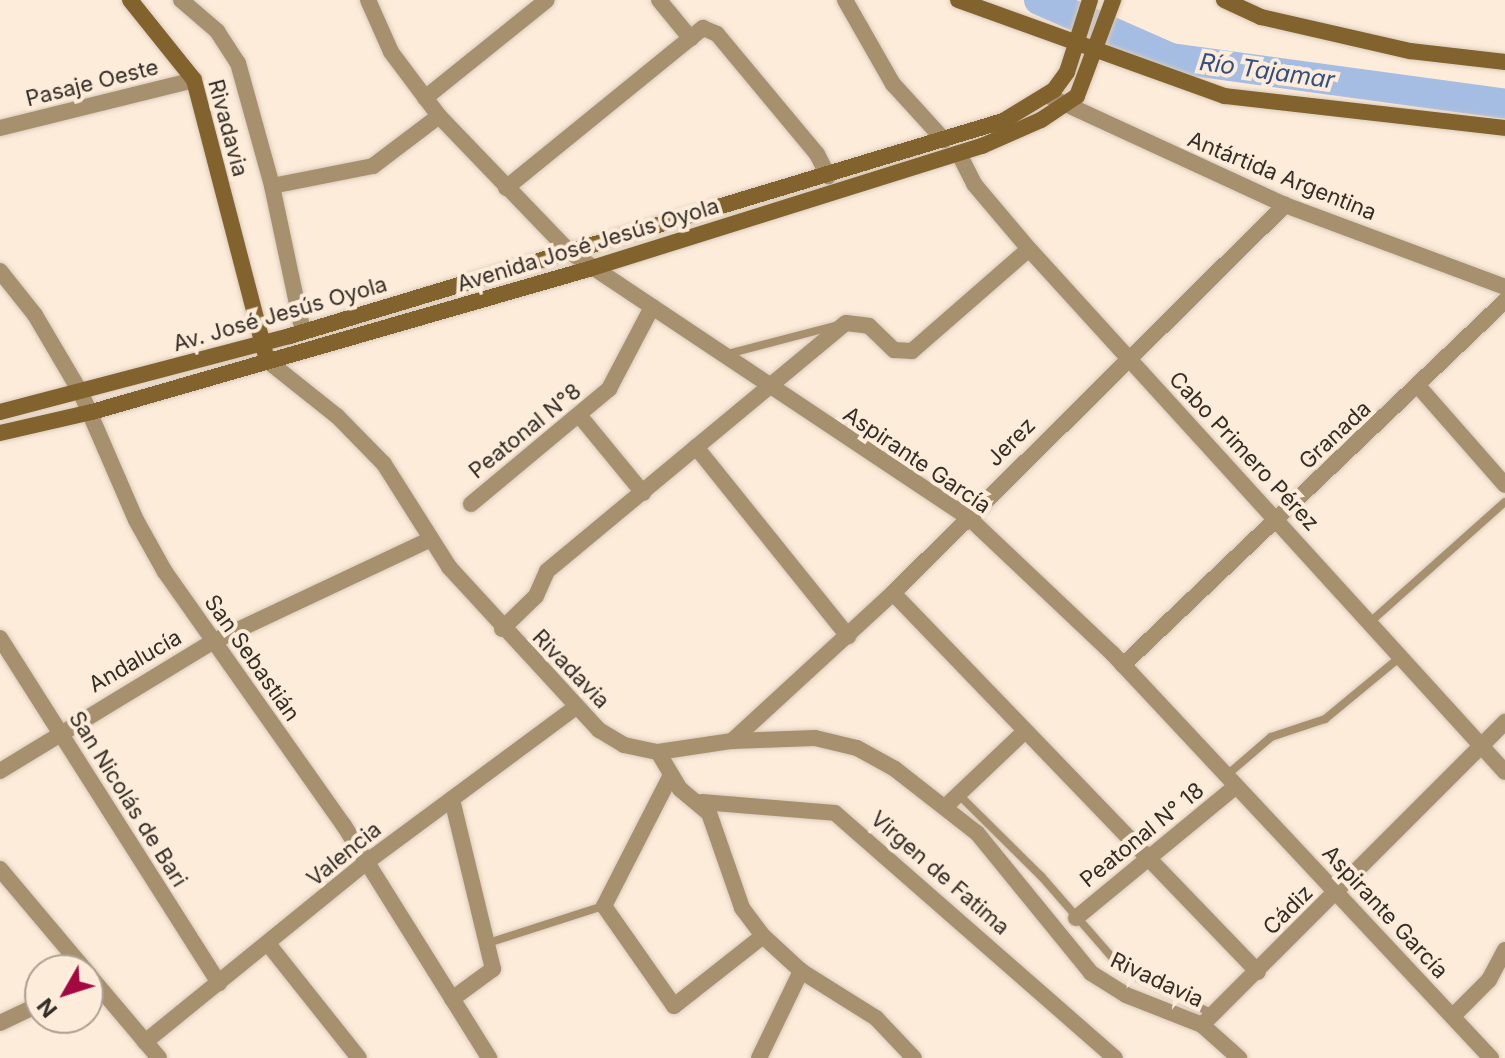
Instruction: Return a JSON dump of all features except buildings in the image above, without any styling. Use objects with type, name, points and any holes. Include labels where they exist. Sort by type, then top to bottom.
[{"type":"street","name":"Rivadavia","points":[[130,0],[194,80],[260,343],[269,362],[375,454],[429,540],[502,629],[576,707],[624,745],[658,752],[732,741],[836,740],[895,769],[945,807],[1002,860],[1091,973],[1126,995],[1208,1020],[1239,1058]]},
{"type":"street","points":[[181,0],[217,31],[238,63],[272,186],[303,332]]},
{"type":"street","name":"Aspirante García","points":[[368,0],[391,52],[439,116],[570,252],[589,269],[652,307],[720,356],[968,517],[1123,665],[1491,1058]]},
{"type":"street","points":[[425,98],[547,0]]},
{"type":"street","points":[[659,0],[691,39]]},
{"type":"street","points":[[845,0],[893,84],[944,140]]},
{"type":"street","points":[[958,0],[1077,46],[1225,96],[1505,128]]},
{"type":"street","points":[[1224,0],[1261,17],[1410,51],[1505,62]]},
{"type":"street","points":[[506,188],[703,28],[717,34],[817,154],[828,176],[1003,121],[1046,95],[1067,72],[1090,2]]},
{"type":"street","name":"Avenida José Jesús Oyola","points":[[0,433],[92,412],[589,269],[959,154],[1064,107],[1088,78],[1112,4]]},
{"type":"street","name":"Pasaje Oeste","points":[[0,128],[194,80]]},
{"type":"street","name":"Antártida Argentina","points":[[1046,95],[1064,107],[1285,205],[1505,287]]},
{"type":"street","points":[[272,186],[373,166],[439,116]]},
{"type":"street","name":"Cabo Primero Pérez","points":[[959,154],[974,184],[1029,249],[1278,518],[1399,658],[1505,772]]},
{"type":"street","name":"Avenida José Jesús Oyola","points":[[570,252],[828,176]]},
{"type":"street","name":"Jerez","points":[[732,741],[893,593],[1127,356],[1285,205]]},
{"type":"street","points":[[502,629],[536,596],[547,571],[846,323],[869,326],[894,350],[912,351],[1029,249]]},
{"type":"street","name":"Av. José Jesús Oyola","points":[[0,412],[303,332],[570,252]]},
{"type":"street","name":"San Sebastián","points":[[0,271],[35,315],[92,412],[136,520],[212,642],[368,861],[489,1058]]},
{"type":"street","name":"Granada","points":[[1123,665],[1419,387],[1505,301]]},
{"type":"street","name":"Peatonal N°8","points":[[471,504],[609,389],[652,307]]},
{"type":"street","points":[[1419,387],[1503,480]]},
{"type":"street","points":[[579,415],[643,493]]},
{"type":"street","points":[[696,447],[848,636]]},
{"type":"street","name":"Andalucía","points":[[0,771],[59,730],[212,642],[429,540]]},
{"type":"street","points":[[893,593],[1258,972]]},
{"type":"street","name":"San Nicolás de Bari","points":[[0,638],[219,983]]},
{"type":"street","name":"Valencia","points":[[145,1042],[269,945],[368,861],[576,707]]},
{"type":"street","name":"Cádiz","points":[[1208,1020],[1505,722]]},
{"type":"street","points":[[945,807],[1024,732]]},
{"type":"street","points":[[658,752],[670,777],[702,802],[742,908],[763,936],[801,971],[876,1018],[914,1058]]},
{"type":"street","points":[[670,777],[604,906],[674,1006],[763,936]]},
{"type":"street","name":"Peatonal N° 18","points":[[1076,918],[1231,781]]},
{"type":"street","points":[[452,799],[493,969],[488,977],[452,999]]},
{"type":"street","name":"Virgen de Fatima","points":[[702,802],[835,813],[1115,1058]]},
{"type":"street","points":[[0,869],[70,954]]},
{"type":"street","points":[[269,945],[359,1058]]},
{"type":"street","points":[[1453,1016],[1489,980],[1505,950]]},
{"type":"street","points":[[759,1058],[801,971]]},
{"type":"street","points":[[104,995],[159,1058]]},
{"type":"street","points":[[0,1023],[24,1012]]},
{"type":"lane","points":[[720,356],[846,323]]},
{"type":"lane","points":[[1369,623],[1505,502]]},
{"type":"lane","name":"Peatonal N° 18","points":[[1231,781],[1271,737],[1325,719],[1399,658]]},
{"type":"lane","points":[[958,794],[1122,969],[1208,1020]]},
{"type":"lane","points":[[488,943],[604,906]]},
{"type":"waterway","name":"Río Tajamar","points":[[1039,0],[1171,58],[1505,104]]}]
